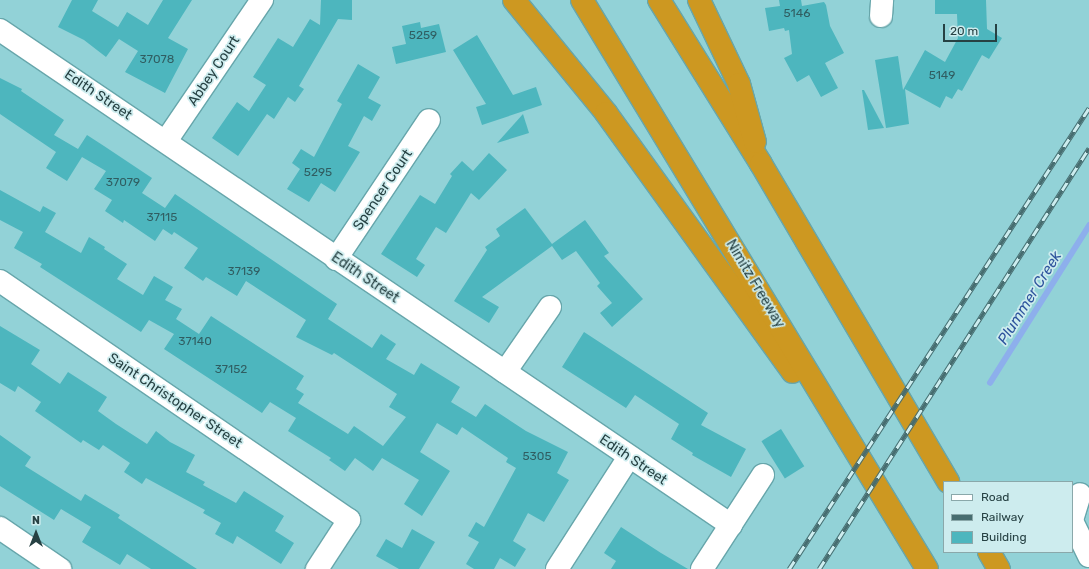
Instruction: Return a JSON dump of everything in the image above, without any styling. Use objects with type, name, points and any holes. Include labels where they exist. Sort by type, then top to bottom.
[{"type":"highway","points":[[514,0],[606,113],[887,503]]},
{"type":"highway","name":"Nimitz Freeway","points":[[582,0],[926,569]]},
{"type":"highway","points":[[658,0],[761,164],[947,481]]},
{"type":"highway","points":[[699,0],[739,84],[761,164]]},
{"type":"highway","points":[[990,553],[999,569]]},
{"type":"street","name":"Abbey Court","points":[[166,142],[262,0]]},
{"type":"street","name":"Edith Street","points":[[0,30],[336,259],[731,525]]},
{"type":"street","name":"Spencer Court","points":[[336,259],[429,120]]},
{"type":"street","name":"Saint Christopher Street","points":[[0,281],[349,520],[318,569]]},
{"type":"street","points":[[505,372],[550,307]]},
{"type":"street","points":[[556,569],[629,457]]},
{"type":"street","points":[[702,569],[763,475]]},
{"type":"street","points":[[1073,517],[1080,494]]},
{"type":"street","points":[[1073,522],[1089,556]]},
{"type":"street","points":[[0,528],[60,569]]},
{"type":"building","points":[[72,0],[98,0],[92,11],[118,27],[127,12],[148,25],[163,0],[192,0],[168,38],[188,49],[165,93],[125,72],[138,51],[119,39],[106,57],[84,40],[58,27]]},
{"type":"building","points":[[321,0],[352,0],[352,20],[338,19],[299,86],[304,89],[295,102],[288,97],[274,119],[267,114],[238,156],[212,138],[237,102],[249,111],[266,85],[253,77],[278,38],[293,47],[310,19],[320,25]]},
{"type":"building","points":[[779,0],[801,0],[802,6],[824,2],[826,5],[830,26],[844,53],[825,63],[838,88],[821,97],[809,75],[797,82],[784,58],[792,54],[789,30],[785,31],[784,28],[769,31],[765,8],[780,6]]},
{"type":"building","points":[[935,0],[986,0],[987,29],[1002,38],[989,59],[982,55],[962,91],[958,89],[952,99],[946,96],[940,108],[905,89],[909,124],[886,128],[875,60],[898,56],[903,90],[925,50],[945,62],[958,38],[957,14],[935,14]]},
{"type":"building","points":[[420,22],[421,28],[439,24],[446,52],[396,64],[392,47],[406,44],[402,26]]},
{"type":"building","points":[[477,35],[513,95],[536,87],[542,105],[482,125],[476,107],[486,104],[453,50]]},
{"type":"building","points":[[358,64],[380,77],[368,98],[381,105],[372,121],[364,116],[348,146],[360,152],[335,192],[321,183],[309,202],[287,189],[300,169],[292,163],[301,149],[314,157],[342,104],[337,101]]},
{"type":"building","points":[[0,78],[22,89],[21,91],[64,120],[54,135],[78,149],[87,135],[152,178],[142,193],[165,208],[175,194],[337,304],[328,319],[372,348],[381,334],[396,344],[386,359],[414,375],[421,363],[460,387],[451,402],[476,417],[485,404],[526,431],[568,452],[557,473],[569,480],[544,522],[528,513],[513,541],[526,549],[515,567],[500,558],[494,569],[474,569],[466,564],[479,542],[468,536],[476,522],[484,527],[516,468],[506,462],[508,458],[462,427],[457,435],[437,423],[420,452],[450,471],[422,516],[404,504],[419,480],[382,458],[373,471],[355,458],[345,471],[329,460],[331,458],[288,431],[296,418],[270,402],[262,413],[164,349],[174,334],[149,320],[141,332],[40,267],[42,264],[14,248],[23,232],[0,220],[0,190],[40,212],[43,206],[56,213],[45,232],[81,253],[89,237],[105,247],[104,249],[127,264],[117,279],[143,295],[154,276],[173,287],[165,300],[182,309],[176,319],[199,334],[211,316],[304,376],[296,389],[304,394],[298,403],[348,434],[354,426],[383,446],[406,417],[389,407],[397,394],[334,353],[332,355],[296,337],[306,320],[246,281],[237,296],[206,277],[203,281],[184,268],[198,248],[174,232],[172,235],[163,229],[155,241],[124,220],[123,223],[105,211],[112,200],[94,189],[106,171],[82,157],[67,181],[46,168],[56,152],[0,114]]},
{"type":"building","points":[[862,90],[864,90],[884,128],[868,130]]},
{"type":"building","points":[[523,114],[529,133],[497,143]]},
{"type":"building","points":[[489,153],[507,170],[479,200],[471,193],[446,233],[436,227],[416,259],[425,265],[417,277],[381,254],[420,195],[435,204],[452,176],[450,174],[462,161],[473,171]]},
{"type":"building","points":[[525,208],[552,244],[585,220],[609,253],[604,256],[643,299],[612,327],[600,313],[612,303],[597,286],[600,283],[576,251],[562,260],[552,246],[482,297],[499,307],[489,323],[454,301],[487,250],[485,247],[500,236],[496,229]]},
{"type":"building","points":[[0,326],[40,350],[31,364],[60,384],[68,372],[107,397],[98,411],[116,424],[147,444],[156,431],[170,442],[195,455],[186,472],[205,482],[203,485],[236,503],[244,491],[284,516],[275,531],[294,543],[281,564],[237,536],[233,544],[215,534],[221,523],[203,513],[205,510],[146,478],[142,484],[124,472],[130,463],[103,445],[99,450],[83,440],[81,443],[35,411],[41,402],[18,386],[15,392],[0,383]]},
{"type":"building","points":[[584,332],[708,413],[701,425],[746,449],[731,477],[692,455],[693,453],[671,439],[679,424],[635,395],[626,408],[562,367]]},
{"type":"building","points":[[781,429],[804,466],[785,479],[761,441]]},
{"type":"building","points":[[0,435],[31,457],[25,466],[81,501],[85,494],[120,515],[118,518],[197,569],[151,569],[127,554],[120,565],[82,542],[91,527],[61,509],[54,520],[0,486]]},
{"type":"building","points":[[621,527],[688,569],[611,569],[616,561],[604,553]]},
{"type":"building","points":[[412,529],[435,542],[419,569],[399,569],[376,556],[386,539],[402,548]]},
{"type":"waterway","name":"Plummer Creek","points":[[990,383],[1089,226]]},
{"type":"railway","points":[[789,569],[1089,108]]},
{"type":"railway","points":[[819,569],[1089,148]]}]
